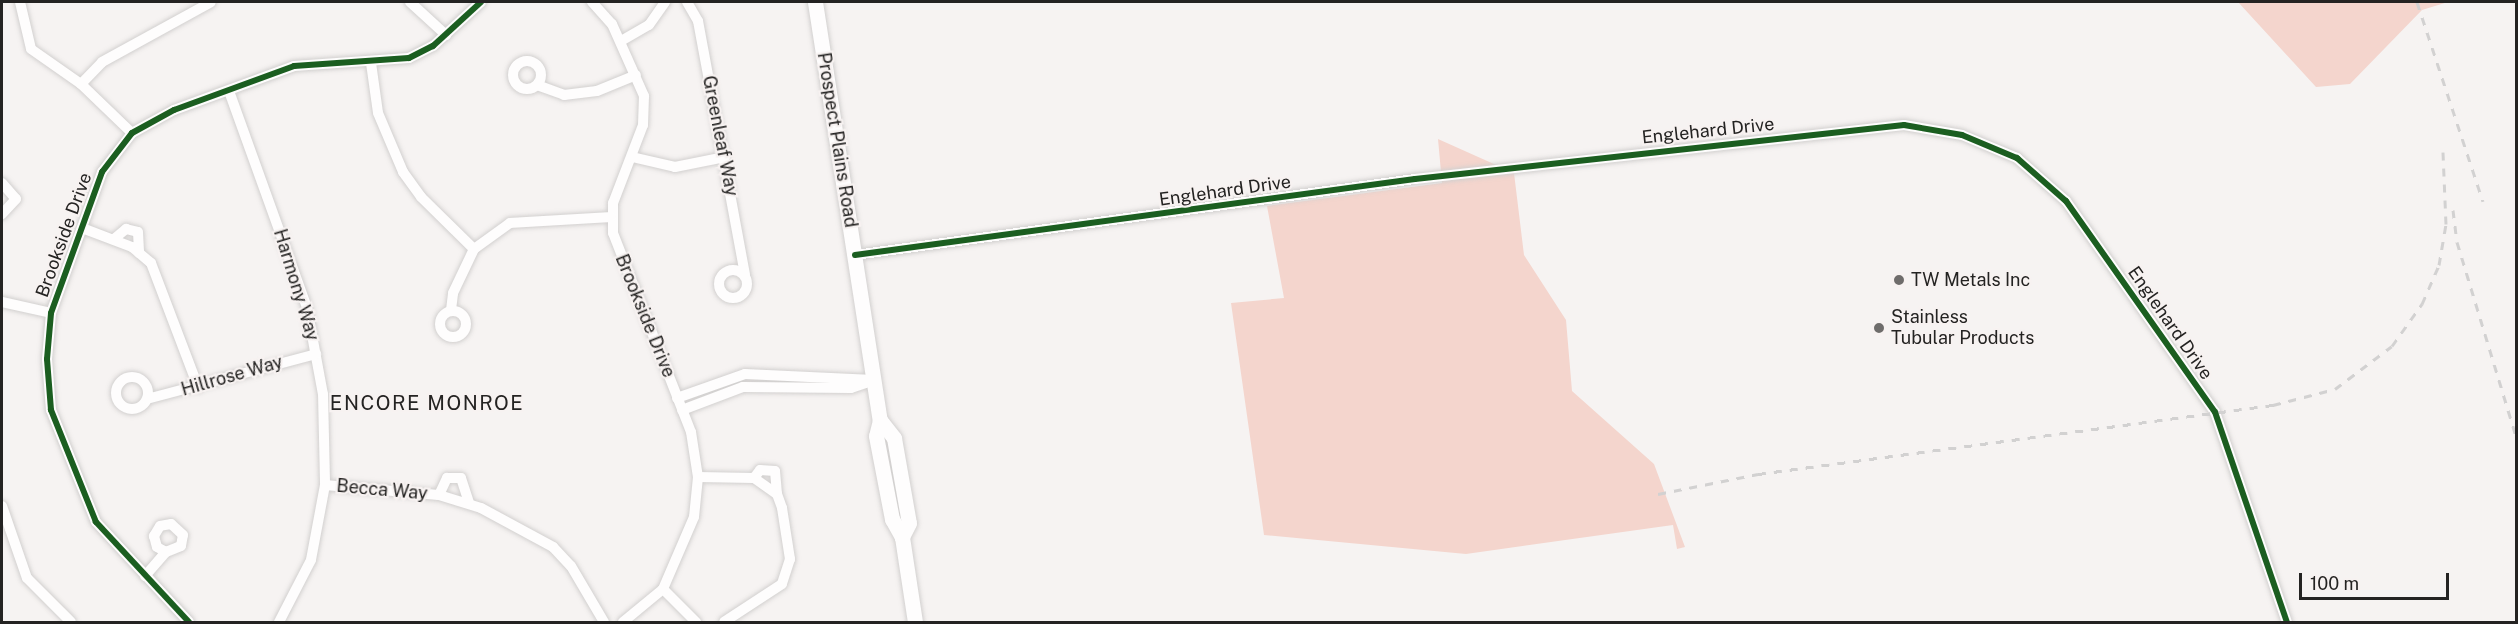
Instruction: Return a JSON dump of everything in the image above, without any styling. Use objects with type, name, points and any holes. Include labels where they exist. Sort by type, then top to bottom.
[{"type":"street","points":[[20,2],[31,50],[81,84],[132,132],[294,66],[370,63],[410,57],[446,34],[481,2]]},
{"type":"street","points":[[81,84],[102,62],[211,2]]},
{"type":"street","points":[[411,2],[446,34]]},
{"type":"street","points":[[452,310],[453,293],[474,249],[510,223],[611,217],[645,111],[636,75],[621,41],[592,2]]},
{"type":"street","points":[[621,41],[649,25],[665,2]]},
{"type":"street","name":"Greenleaf Way","points":[[687,2],[698,21],[745,274]]},
{"type":"street","name":"Prospect Plains Road","points":[[815,2],[880,420],[894,438],[909,523],[902,537],[915,622]]},
{"type":"street","points":[[370,63],[378,113],[404,172],[421,197],[474,249]]},
{"type":"street","points":[[537,85],[564,95],[597,91],[636,75]]},
{"type":"street","name":"Harmony Way","points":[[229,91],[307,308],[325,420],[325,485],[311,560],[279,622]]},
{"type":"street","name":"Englehard Drive","points":[[855,255],[1415,179],[1893,126],[1962,135],[2017,158],[2066,201],[2215,412],[2287,622]]},
{"type":"street","name":"Brookside Drive","points":[[132,132],[102,172],[51,313],[47,387],[56,429],[87,508],[145,576],[189,622]]},
{"type":"street","points":[[632,157],[675,167],[725,157]]},
{"type":"street","points":[[2,183],[16,199],[2,214]]},
{"type":"street","name":"Brookside Drive","points":[[611,217],[616,242],[682,410],[698,477],[694,517],[663,589],[623,622]]},
{"type":"street","points":[[82,228],[114,239],[139,253],[160,277],[198,387]]},
{"type":"street","points":[[114,239],[121,231],[133,229],[141,236],[139,253]]},
{"type":"street","points":[[2,302],[51,313]]},
{"type":"street","name":"Hillrose Way","points":[[147,399],[316,354]]},
{"type":"street","points":[[677,398],[746,374],[874,380]]},
{"type":"street","points":[[682,410],[743,387],[851,388],[874,380]]},
{"type":"street","points":[[724,622],[774,593],[788,571],[775,471],[760,470],[754,478]]},
{"type":"street","points":[[698,477],[754,478],[777,494]]},
{"type":"street","name":"Becca Way","points":[[438,495],[447,478],[461,478],[469,502]]},
{"type":"street","name":"Becca Way","points":[[325,485],[438,495],[469,502],[553,547],[571,566],[604,622]]},
{"type":"street","points":[[2,506],[27,578],[71,622]]},
{"type":"street","points":[[145,576],[166,552]]},
{"type":"street","points":[[663,589],[696,622]]},
{"type":"shaded area","points":[[2238,2],[2448,2],[2422,10],[2350,84],[2316,87]]},
{"type":"shaded area","points":[[1438,139],[1514,173],[1524,255],[1566,320],[1572,391],[1654,464],[1685,547],[1677,549],[1673,525],[1466,554],[1264,535],[1231,303],[1284,298],[1267,206],[1442,183]]},
{"type":"railway","points":[[2417,2],[2483,201]]},
{"type":"railway","points":[[1658,494],[1758,474],[2273,405],[2335,389],[2392,346],[2422,304],[2439,265],[2446,224],[2443,151]]},
{"type":"railway","points":[[2453,210],[2457,242],[2516,436]]},
{"type":"cycle path","points":[[189,622],[96,522],[51,410],[47,359],[51,313],[102,172],[132,133],[174,110],[294,66],[409,58],[433,46],[481,2]]},
{"type":"cycle path","points":[[855,255],[1415,179],[1904,125],[1962,135],[2017,158],[2066,201],[2215,412],[2287,622]]},
{"type":"place","name":"TW Metals Inc","points":[[1899,280]]},
{"type":"place","name":"Stainless Tubular Products","points":[[1879,328]]},
{"type":"district","name":"ENCORE MONROE","points":[[427,403]]}]
